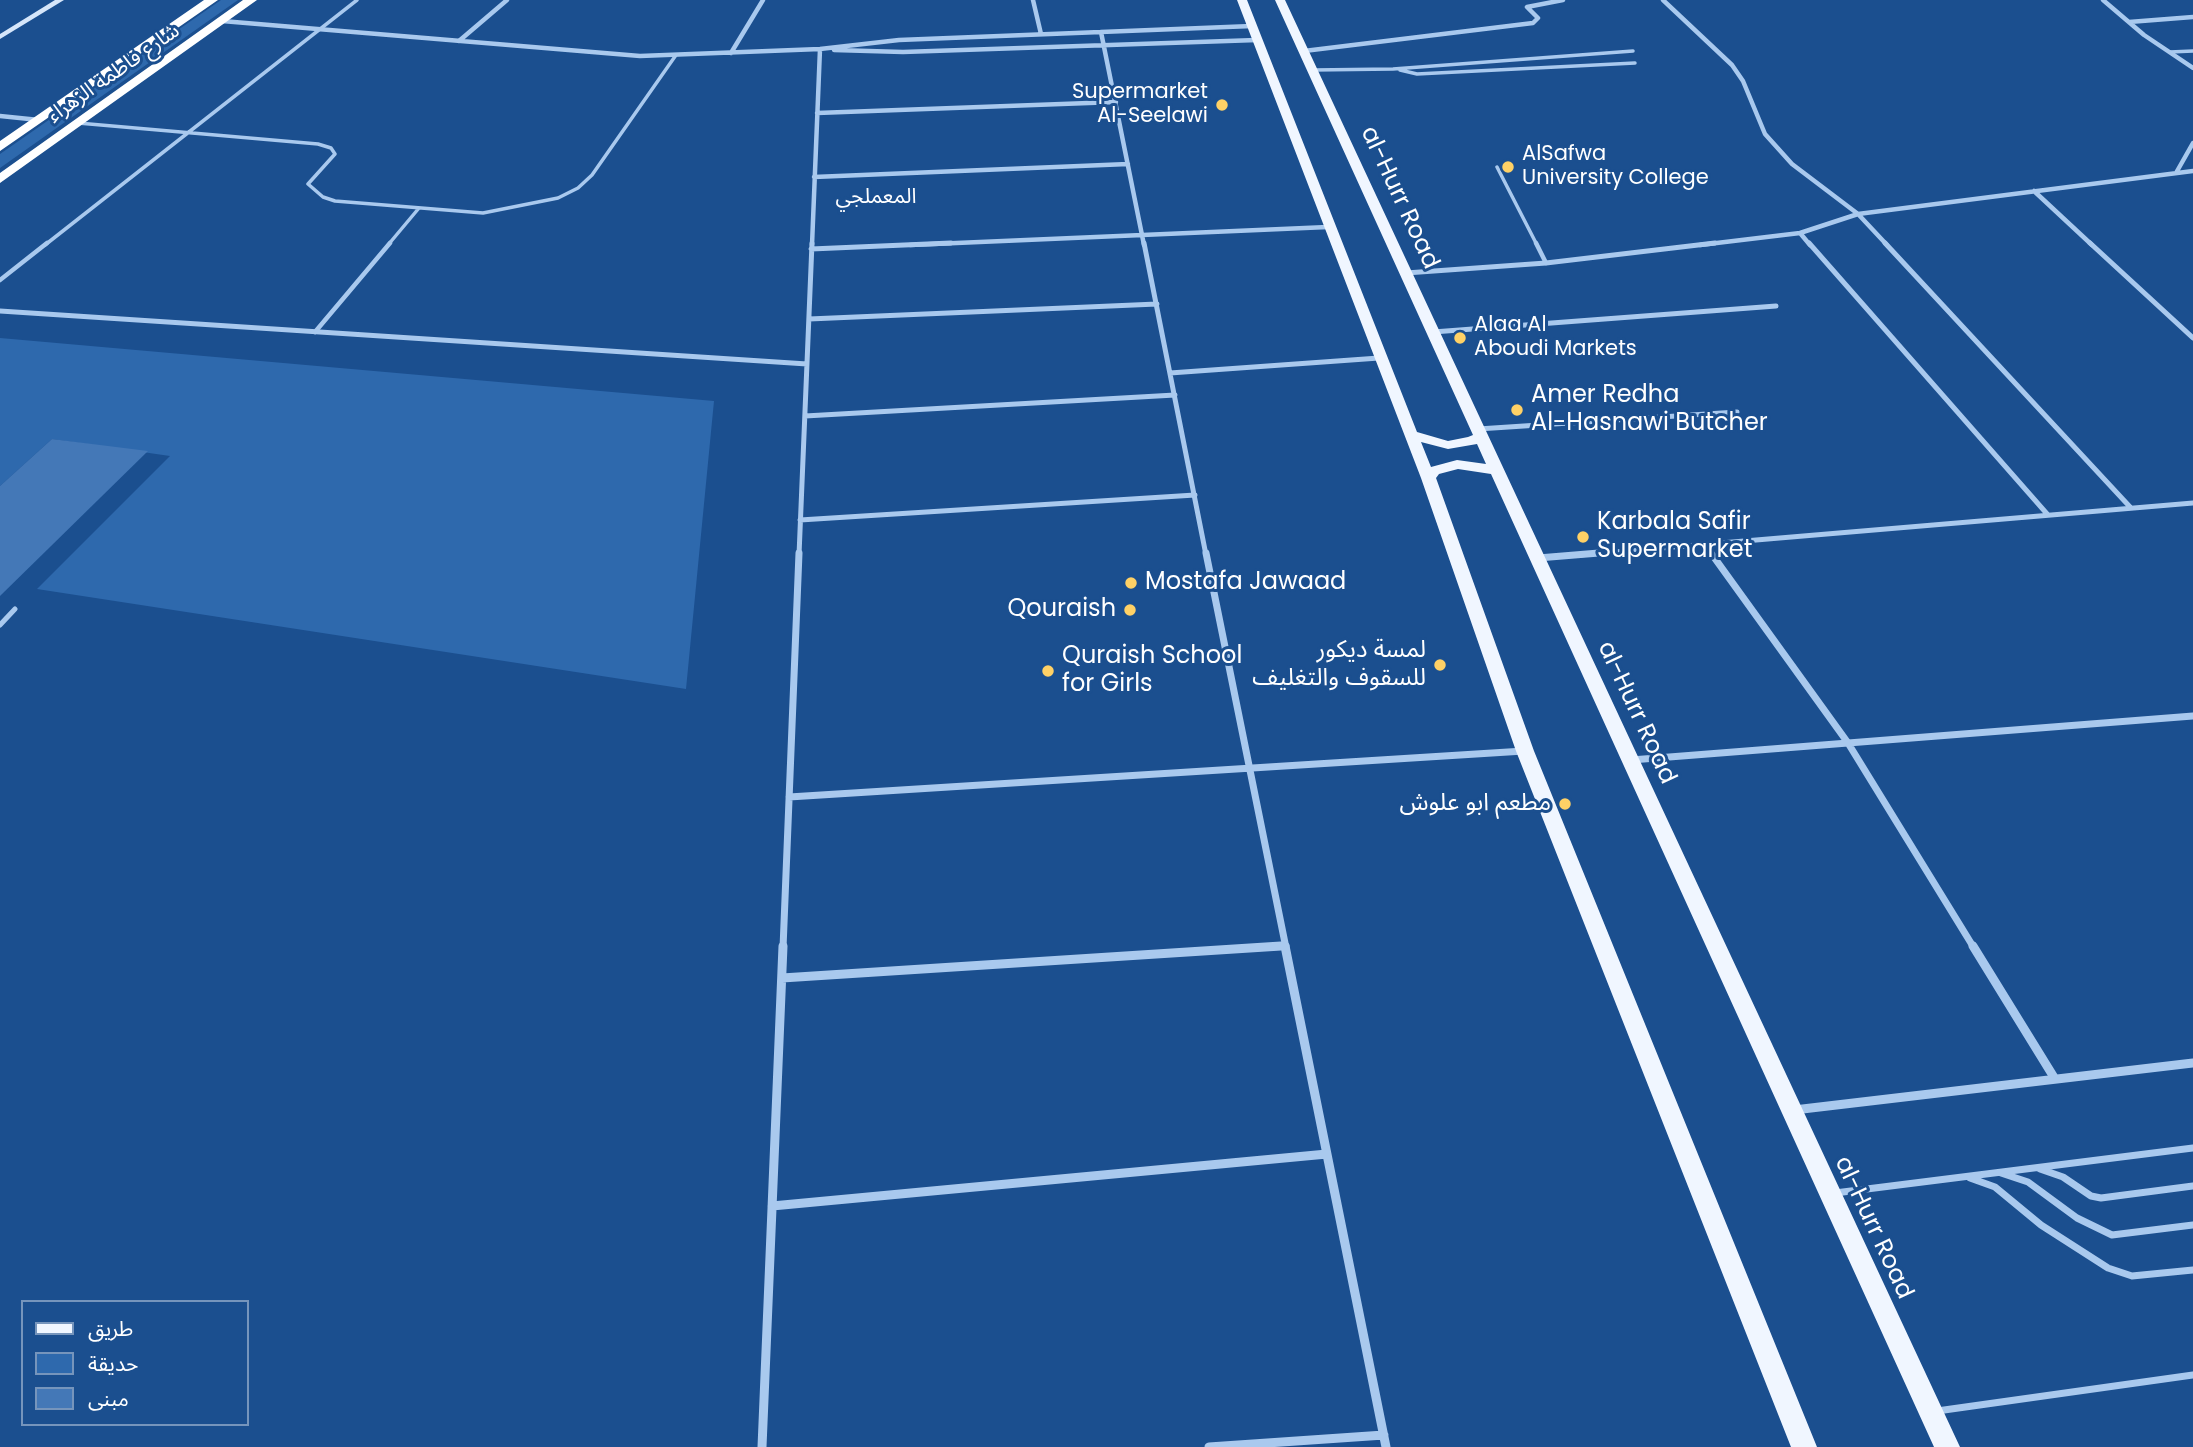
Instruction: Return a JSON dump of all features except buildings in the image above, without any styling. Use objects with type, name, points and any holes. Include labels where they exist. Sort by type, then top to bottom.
[{"type":"highway","name":"شارع فاطمة الزهراء","points":[[0,147],[212,0]]},
{"type":"highway","name":"شارع فاطمة الزهراء","points":[[0,179],[251,0]]},
{"type":"main road","points":[[1242,0],[1328,227],[1428,478],[1525,751],[1804,1447]]},
{"type":"main road","name":"al-Hurr Road","points":[[1280,0],[1947,1447]]},
{"type":"main road","points":[[1410,434],[1448,445],[1472,441],[1480,433]]},
{"type":"main road","points":[[1428,478],[1434,471],[1457,464],[1497,470]]},
{"type":"street","points":[[0,37],[60,0]]},
{"type":"street","points":[[458,41],[508,0]]},
{"type":"street","points":[[731,53],[763,0]]},
{"type":"street","points":[[1033,0],[1041,34]]},
{"type":"street","points":[[1304,51],[1352,48],[1533,23],[1538,18],[1527,7],[1563,0]]},
{"type":"street","points":[[1663,0],[1732,65],[1744,81],[1766,134],[1792,164],[1858,214],[2131,508]]},
{"type":"street","points":[[2103,0],[2193,68]]},
{"type":"street","points":[[2129,22],[2193,17]]},
{"type":"street","points":[[222,21],[640,56],[820,49],[899,40],[1041,34],[1254,33]]},
{"type":"street","points":[[1101,32],[1387,1447]]},
{"type":"street","points":[[820,49],[885,52],[1104,45],[1254,33]]},
{"type":"street","points":[[762,1447],[820,49]]},
{"type":"street","points":[[817,114],[1116,102]]},
{"type":"street","points":[[0,116],[39,120]]},
{"type":"street","points":[[2176,173],[2193,143]]},
{"type":"street","points":[[814,177],[1128,164]]},
{"type":"street","points":[[1406,273],[1546,263],[1800,233],[1858,214],[2193,171]]},
{"type":"street","points":[[2034,191],[2193,338]]},
{"type":"street","points":[[811,249],[1328,227]]},
{"type":"street","points":[[1800,233],[2048,515]]},
{"type":"street","points":[[808,319],[1157,304]]},
{"type":"street","points":[[1433,332],[1776,306]]},
{"type":"street","points":[[0,311],[807,364]]},
{"type":"street","points":[[1170,373],[1379,358]]},
{"type":"street","points":[[804,416],[1175,395]]},
{"type":"street","points":[[1480,433],[1737,411]]},
{"type":"street","points":[[800,520],[1195,495]]},
{"type":"street","points":[[1537,558],[2193,503]]},
{"type":"street","points":[[1705,544],[1848,743],[2055,1080]]},
{"type":"street","points":[[1630,760],[2193,716]]},
{"type":"street","points":[[789,797],[1525,751]]},
{"type":"street","points":[[782,978],[1286,946]]},
{"type":"street","points":[[1792,1111],[2193,1063]]},
{"type":"street","points":[[772,1206],[1327,1154]]},
{"type":"street","points":[[1209,1447],[1384,1435]]},
{"type":"lane","points":[[0,280],[357,0]]},
{"type":"lane","points":[[1313,71],[1394,69],[1633,51]]},
{"type":"lane","points":[[2170,52],[2193,51]]},
{"type":"lane","points":[[78,123],[331,148],[335,154],[308,184],[314,191],[335,201],[483,213],[558,198],[578,188],[592,175],[676,55]]},
{"type":"lane","points":[[1394,69],[1417,74],[1635,63]]},
{"type":"lane","points":[[1497,167],[1546,263]]},
{"type":"lane","points":[[316,332],[419,208]]},
{"type":"lane","points":[[0,625],[15,609]]},
{"type":"lane","points":[[1830,1194],[2193,1148]]},
{"type":"lane","points":[[2034,1168],[2053,1173],[2091,1196],[2101,1198],[2193,1186]]},
{"type":"lane","points":[[1996,1172],[2028,1182],[2077,1218],[2112,1235],[2193,1225]]},
{"type":"lane","points":[[1962,1176],[1995,1187],[2041,1225],[2108,1268],[2132,1276],[2193,1270]]},
{"type":"lane","points":[[1931,1412],[2193,1375]]},
{"type":"green space","points":[[221,0],[238,0],[0,168],[0,154]]},
{"type":"green space","points":[[0,338],[714,401],[686,689],[37,589],[170,456],[52,439],[0,486]]},
{"type":"place","name":"Supermarket Al-Seelawi","points":[[1222,105]]},
{"type":"place","name":"AlSafwa University College","points":[[1508,167]]},
{"type":"place","name":"Alaa Al Aboudi Markets","points":[[1460,338]]},
{"type":"place","name":"Amer Redha Al-Hasnawi Butcher","points":[[1517,410]]},
{"type":"place","name":"Karbala Safir Supermarket","points":[[1583,537]]},
{"type":"place","name":"Mostafa Jawaad","points":[[1131,583]]},
{"type":"place","name":"Qouraish","points":[[1130,610]]},
{"type":"place","name":"لمسة ديكور للسقوف والتغليف","points":[[1440,665]]},
{"type":"place","name":"Quraish School for Girls","points":[[1048,671]]},
{"type":"place","name":"مطعم ابو علوش","points":[[1565,804]]},
{"type":"district","name":"المعملجي","points":[[876,198]]}]
